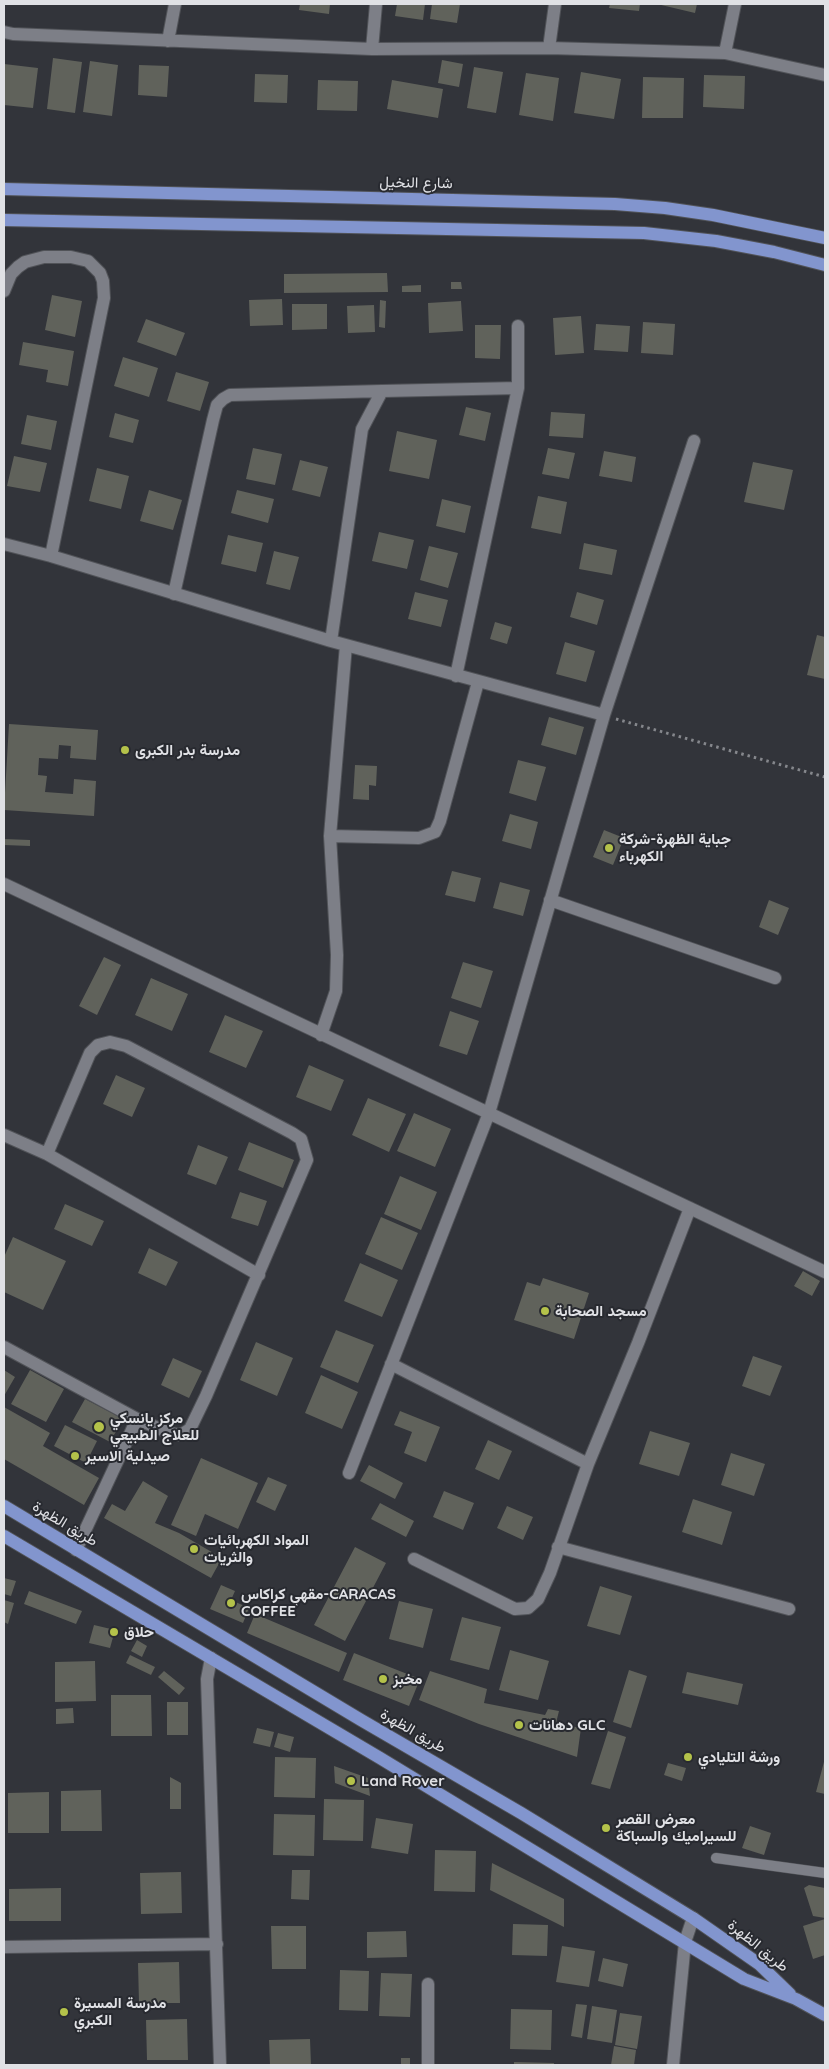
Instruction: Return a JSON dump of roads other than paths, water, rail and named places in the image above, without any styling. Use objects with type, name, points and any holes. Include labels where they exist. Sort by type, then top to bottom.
[{"type":"main road","name":"شارع النخيل","points":[[4,189],[615,204],[665,208],[713,215],[825,238]]},
{"type":"main road","points":[[4,220],[644,233],[764,250],[825,265]]},
{"type":"main road","name":"طريق الظهرة","points":[[4,1506],[361,1720],[521,1813],[692,1918],[759,1964],[796,1999]]},
{"type":"main road","name":"طريق الظهرة","points":[[4,1536],[744,1978],[796,1999],[825,2015]]},
{"type":"street","points":[[168,41],[175,4]]},
{"type":"street","points":[[372,48],[376,4]]},
{"type":"street","points":[[549,48],[555,4]]},
{"type":"street","points":[[725,53],[735,4]]},
{"type":"street","points":[[4,32],[168,41],[372,48],[549,48],[725,53],[825,74]]},
{"type":"street","points":[[4,291],[11,274],[25,262],[44,257],[71,257],[88,261],[100,273],[103,281],[104,298],[51,556]]},
{"type":"street","points":[[456,676],[518,388],[518,326]]},
{"type":"street","points":[[174,594],[213,420],[217,405],[223,399],[230,395],[518,388]]},
{"type":"street","points":[[331,641],[362,429],[382,391]]},
{"type":"street","points":[[349,1473],[489,1113],[604,716],[694,441]]},
{"type":"street","points":[[4,544],[51,556],[331,641],[604,716]]},
{"type":"street","points":[[322,1035],[336,991],[337,972],[330,836],[346,645]]},
{"type":"street","points":[[330,836],[419,838],[429,836],[435,832],[478,682]]},
{"type":"street","points":[[4,884],[825,1272]]},
{"type":"street","points":[[550,900],[775,978]]},
{"type":"street","points":[[4,1347],[137,1419],[179,1435],[190,1428],[308,1160],[301,1138],[126,1046],[110,1042],[98,1045],[90,1053],[47,1154]]},
{"type":"street","points":[[4,1135],[47,1154],[259,1274]]},
{"type":"street","points":[[414,1558],[515,1609],[528,1608],[538,1599],[588,1464],[638,1343],[690,1208]]},
{"type":"street","points":[[391,1364],[588,1464]]},
{"type":"street","points":[[76,1550],[137,1419]]},
{"type":"street","points":[[558,1547],[789,1609]]},
{"type":"street","points":[[211,1658],[207,1680],[220,2065]]},
{"type":"street","points":[[673,2065],[685,1942],[692,1918]]},
{"type":"street","points":[[4,1947],[217,1944]]},
{"type":"street","points":[[428,1984],[428,2065]]},
{"type":"lane","points":[[716,1858],[825,1873]]},
{"type":"place","name":"مدرسة بدر الكبرى","points":[[125,750]]},
{"type":"place","name":"جباية الظهرة-شركة الكهرباء","points":[[609,848]]},
{"type":"place","name":"مسجد الصحابة","points":[[545,1311]]},
{"type":"place","name":"مركز يانسكي للعلاج الطبيعي","points":[[99,1427]]},
{"type":"place","name":"صيدلية الاسير","points":[[75,1456]]},
{"type":"place","name":"المواد الكهربائيات والثريات","points":[[194,1549]]},
{"type":"place","name":"مقهي كراكاس-CARACAS COFFEE","points":[[231,1603]]},
{"type":"place","name":"حلاق","points":[[114,1632]]},
{"type":"place","name":"مخبز","points":[[383,1679]]},
{"type":"place","name":"دهانات GLC","points":[[519,1725]]},
{"type":"place","name":"ورشة التليادي","points":[[688,1757]]},
{"type":"place","name":"Land Rover","points":[[351,1781]]},
{"type":"place","name":"معرض القصر للسيراميك والسباكة","points":[[606,1828]]},
{"type":"place","name":"مدرسة المسيرة الكبري","points":[[64,2012]]}]
